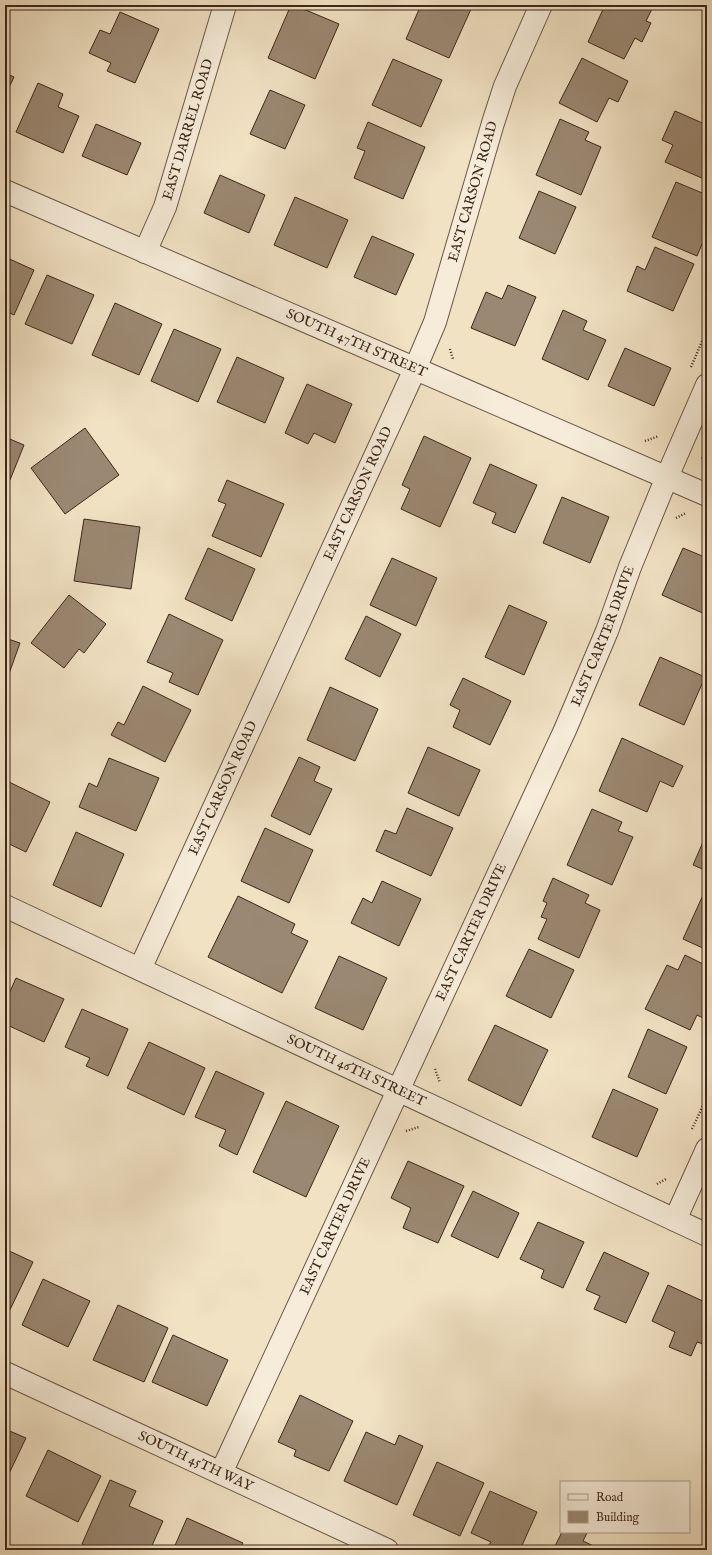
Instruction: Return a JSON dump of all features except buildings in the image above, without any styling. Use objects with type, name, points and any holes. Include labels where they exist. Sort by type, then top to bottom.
[{"type":"street","name":"EAST DARREL ROAD","points":[[145,252],[165,207],[225,5]]},
{"type":"street","name":"EAST CARSON ROAD","points":[[140,969],[416,369],[435,322],[504,86],[541,5]]},
{"type":"street","name":"SOUTH 47TH STREET","points":[[5,192],[707,495]]},
{"type":"street","name":"EAST CARTER DRIVE","points":[[221,1473],[565,730],[607,631],[630,567],[667,477],[707,385]]},
{"type":"street","name":"SOUTH 46TH STREET","points":[[5,906],[707,1236]]},
{"type":"street","points":[[675,1220],[707,1149]]},
{"type":"street","name":"SOUTH 45TH WAY","points":[[5,1373],[387,1550]]},
{"type":"path","points":[[652,439],[654,444]]},
{"type":"path","points":[[673,520],[691,510]]},
{"type":"path","points":[[434,1064],[439,1081],[443,1086]]}]
